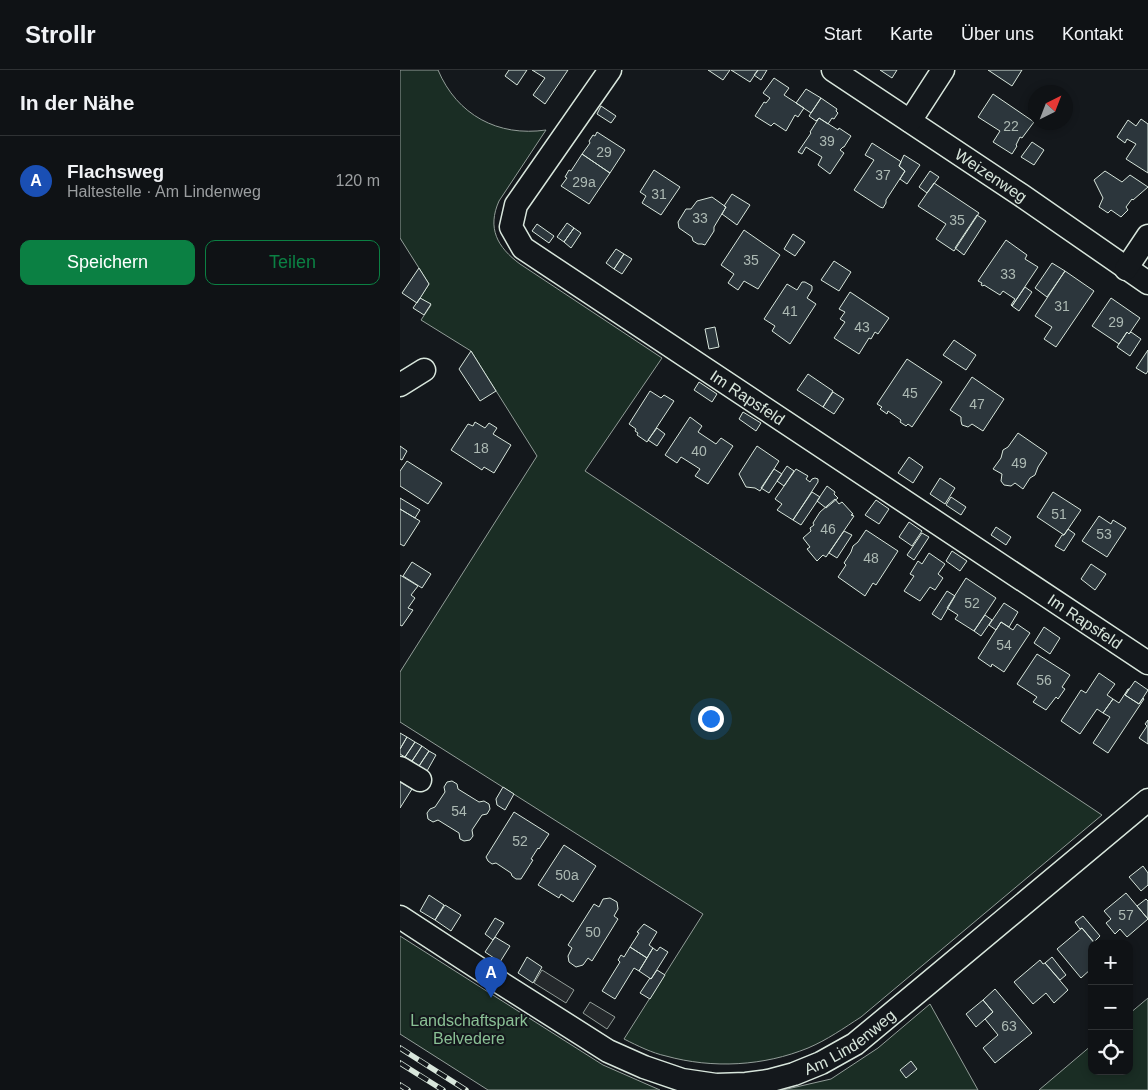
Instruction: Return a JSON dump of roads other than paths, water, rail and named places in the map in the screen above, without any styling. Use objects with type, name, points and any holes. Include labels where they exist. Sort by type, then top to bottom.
[{"type":"street","name":"Im Rapsfeld","points":[[610,70],[516,205],[510,228],[523,248],[1148,664]]},
{"type":"street","name":"Weizenweg","points":[[833,70],[1021,195],[1148,283]]},
{"type":"street","points":[[910,121],[943,70]]},
{"type":"street","points":[[1126,269],[1148,236]]},
{"type":"street","points":[[400,385],[424,370]]},
{"type":"street","points":[[400,768],[420,780]]},
{"type":"street","name":"Am Lindenweg","points":[[400,917],[608,1051],[644,1067],[682,1080],[716,1085],[768,1081],[794,1074],[820,1063],[854,1044],[1148,800]]},
{"type":"railway","points":[[400,1048],[466,1090]]},
{"type":"railway","points":[[400,1063],[443,1090]]},
{"type":"railway","points":[[400,1085],[408,1090]]},
{"type":"place","name":"Flachsweg","points":[[491,998]]},
{"type":"park label","name":"Landschaftspark Belvedere","points":[[469,1029]]}]
